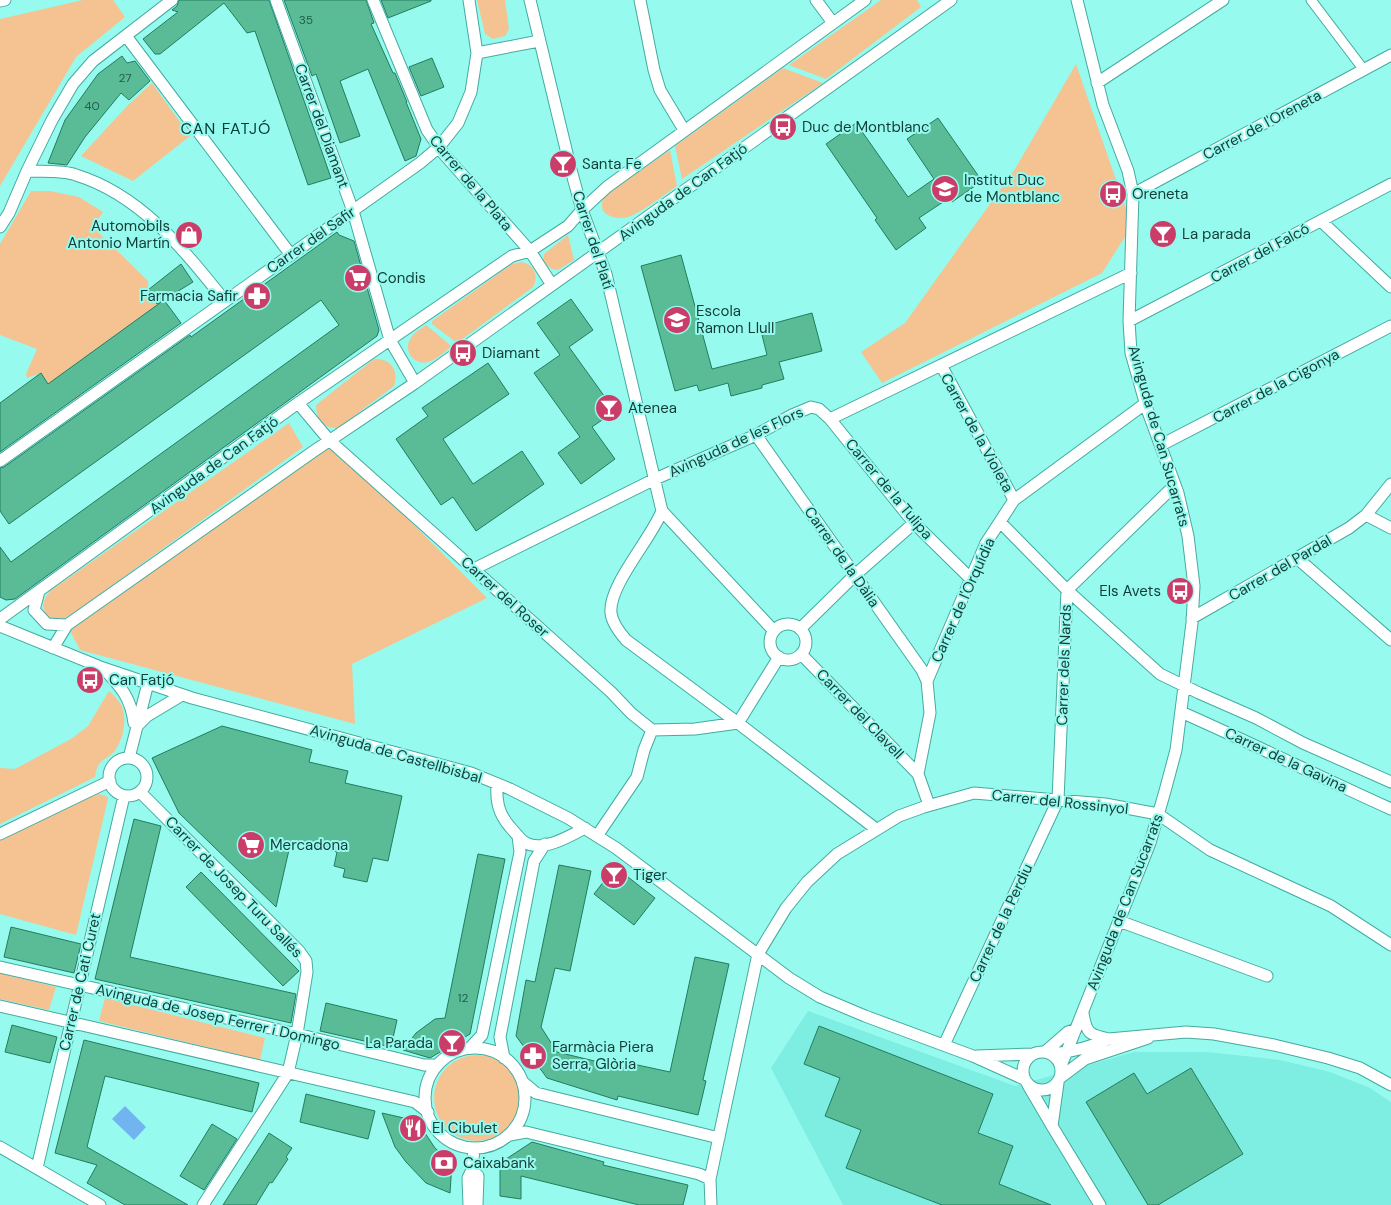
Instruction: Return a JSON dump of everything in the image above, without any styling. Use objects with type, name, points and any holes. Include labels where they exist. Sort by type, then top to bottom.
[{"type":"street","points":[[0,1],[5,0]]},
{"type":"street","points":[[0,227],[9,213],[52,120],[73,84],[93,61],[172,0]]},
{"type":"street","name":"Carrer del Diamant","points":[[276,0],[353,211],[390,340]]},
{"type":"street","name":"Carrer de la Plata","points":[[373,0],[427,130],[439,147],[530,252],[552,285]]},
{"type":"street","name":"Carrer del Safir","points":[[0,461],[353,211],[439,147],[458,123],[471,92],[477,53],[469,0]]},
{"type":"street","name":"Carrer del Platí","points":[[530,0],[582,210],[606,274],[662,511]]},
{"type":"street","points":[[640,0],[654,70],[660,90],[684,130]]},
{"type":"street","points":[[816,0],[833,23]]},
{"type":"street","name":"Avinguda de Can Fatjó","points":[[0,619],[298,403],[512,256],[530,252],[568,226],[605,189],[865,0]]},
{"type":"street","name":"Avinguda de Can Sucarrats","points":[[1052,1126],[1060,1075],[1074,1030],[1083,1014],[1150,842],[1176,750],[1192,618],[1194,586],[1188,536],[1175,485],[1146,403],[1131,353],[1129,321],[1133,194],[1128,171],[1103,105],[1077,0]]},
{"type":"street","points":[[1097,82],[1223,0]]},
{"type":"street","points":[[1311,0],[1364,70]]},
{"type":"street","name":"Avinguda de Can Fatjó","points":[[52,648],[66,625],[330,440],[415,383],[944,2]]},
{"type":"street","points":[[126,36],[291,255]]},
{"type":"street","points":[[477,53],[539,40]]},
{"type":"street","name":"Carrer de l'Oreneta","points":[[1133,194],[1391,55]]},
{"type":"street","points":[[27,171],[74,174],[100,184],[133,203],[184,250],[225,301]]},
{"type":"street","name":"Carrer del Falcó","points":[[1129,321],[1391,184]]},
{"type":"street","points":[[1321,221],[1391,287]]},
{"type":"street","points":[[830,419],[1132,273]]},
{"type":"street","name":"Carrer de la Cigonya","points":[[1161,445],[1391,326]]},
{"type":"street","points":[[390,340],[415,383]]},
{"type":"street","name":"Carrer de la Violeta","points":[[940,365],[1014,500]]},
{"type":"street","name":"Carrer del Roser","points":[[298,403],[330,440],[652,730]]},
{"type":"street","name":"Carrer de l'Orquídia","points":[[918,774],[930,713],[927,680],[986,543],[1014,500],[1146,403]]},
{"type":"street","name":"Avinguda de les Flors","points":[[474,569],[655,479],[756,435],[792,415],[811,407],[819,409],[830,419]]},
{"type":"street","name":"Carrer de la Tulipa","points":[[830,419],[914,523],[971,578]]},
{"type":"street","name":"Carrer de la Dàlia","points":[[756,435],[922,670],[927,680]]},
{"type":"street","name":"Carrer del Pardal","points":[[1192,618],[1349,528],[1366,515],[1391,484]]},
{"type":"street","name":"Carrer dels Nards","points":[[1058,800],[1067,590],[1175,485]]},
{"type":"street","points":[[774,631],[662,511],[656,525],[612,598],[611,614],[617,629],[626,640],[738,722],[876,829]]},
{"type":"street","points":[[1366,515],[1391,528]]},
{"type":"street","points":[[1000,522],[1067,590],[1150,667],[1160,674],[1184,685]]},
{"type":"street","points":[[800,629],[855,575],[914,523]]},
{"type":"street","points":[[1297,558],[1391,640]]},
{"type":"street","points":[[39,591],[34,610],[47,624],[66,625]]},
{"type":"street","points":[[788,624],[800,629],[805,639],[804,649],[801,654],[791,660],[779,657],[774,653],[770,646],[771,636],[774,631],[782,625],[788,624]]},
{"type":"street","name":"Avinguda de Castellbisbal","points":[[0,626],[102,668],[182,694],[471,773],[497,784],[568,818],[616,848],[789,978],[820,997],[865,1016],[973,1056],[1026,1082]]},
{"type":"street","name":"Carrer del Clavell","points":[[801,654],[918,774]]},
{"type":"street","points":[[597,836],[637,777],[644,750],[652,730],[695,729],[738,722],[779,657]]},
{"type":"street","points":[[102,668],[128,698],[132,708],[135,730]]},
{"type":"street","points":[[128,758],[148,683]]},
{"type":"street","name":"Carrer de la Gavina","points":[[1184,685],[1256,718],[1303,743],[1391,782]]},
{"type":"street","points":[[135,730],[147,716],[182,694]]},
{"type":"street","name":"Carrer de la Gavina","points":[[1181,712],[1246,740],[1293,765],[1391,809]]},
{"type":"street","points":[[128,758],[139,762],[146,771],[146,782],[140,792],[124,796],[115,791],[109,776],[113,765],[118,761],[128,758]]},
{"type":"street","points":[[918,774],[929,805]]},
{"type":"street","points":[[0,834],[110,782]]},
{"type":"street","points":[[497,784],[496,802],[503,819],[527,844],[540,845],[557,842],[585,828]]},
{"type":"street","name":"Carrer de Josep Turu Sallés","points":[[140,792],[299,951],[306,961],[307,972],[297,1034],[288,1073],[203,1205]]},
{"type":"street","name":"Carrer del Rossinyol","points":[[711,1205],[710,1179],[758,954],[786,908],[807,882],[837,854],[899,816],[929,805],[974,793],[1106,804],[1158,814],[1210,850],[1331,906],[1391,945]]},
{"type":"street","name":"Carrer de Cati Curet","points":[[37,1168],[124,796]]},
{"type":"street","name":"Carrer de la Perdiu","points":[[944,1045],[1058,800]]},
{"type":"street","points":[[470,1048],[482,1035],[520,852],[518,836]]},
{"type":"street","points":[[504,1058],[500,1037],[534,861],[545,844]]},
{"type":"street","points":[[1119,921],[1267,976]]},
{"type":"street","name":"Avinguda de Josep Ferrer i Domingo","points":[[0,967],[297,1034],[424,1065],[437,1066]]},
{"type":"street","points":[[0,1006],[415,1102],[428,1112]]},
{"type":"street","points":[[1083,1014],[1085,1028],[1092,1035],[1109,1039]]},
{"type":"street","name":"Avinguda de Can Sucarrats","points":[[1043,1053],[1068,1032],[1074,1030]]},
{"type":"street","name":"Avinguda de Castellbisbal","points":[[973,1056],[1067,1052],[1098,1044],[1109,1039],[1156,1033],[1186,1032],[1214,1034],[1274,1045],[1328,1058],[1360,1068],[1391,1085]]},
{"type":"street","name":"Avinguda de Castellbisbal","points":[[1060,1075],[1085,1059],[1143,1041],[1156,1033]]},
{"type":"street","points":[[524,1083],[525,1112],[517,1128],[499,1144],[474,1149],[463,1148],[447,1141],[434,1128],[425,1103],[428,1079],[437,1066],[446,1058],[461,1050],[470,1048],[488,1050],[511,1063],[524,1083],[536,1093],[719,1138]]},
{"type":"street","points":[[1026,1082],[1040,1091],[1050,1089],[1060,1075],[1058,1060],[1043,1053],[1024,1063],[1023,1070],[1026,1082],[1100,1205]]},
{"type":"street","points":[[510,1135],[526,1132],[698,1174],[710,1179]]},
{"type":"street","points":[[0,1146],[100,1205]]},
{"type":"street","points":[[469,1205],[468,1178],[472,1170],[474,1149]]},
{"type":"street","points":[[472,1170],[478,1176],[477,1205]]},
{"type":"shaded area","points":[[83,0],[113,0],[125,17],[76,57],[0,186],[0,19]]},
{"type":"shaded area","points":[[477,0],[505,0],[509,29],[505,36],[493,39],[485,34]]},
{"type":"shaded area","points":[[881,0],[917,0],[921,7],[826,79],[789,65]]},
{"type":"shaded area","points":[[1076,64],[1132,226],[1102,273],[882,383],[861,352],[905,323],[1015,169]]},
{"type":"shaded area","points":[[783,68],[823,83],[682,179],[675,146]]},
{"type":"shaded area","points":[[152,83],[190,136],[133,181],[81,156],[128,105]]},
{"type":"shaded area","points":[[670,150],[677,186],[646,208],[628,217],[616,218],[605,213],[602,209],[602,204],[605,195]]},
{"type":"shaded area","points":[[31,191],[50,191],[79,197],[103,212],[93,227],[148,281],[148,290],[157,305],[64,372],[81,396],[64,405],[41,373],[27,378],[26,374],[37,349],[0,335],[0,244]]},
{"type":"shaded area","points":[[568,235],[574,260],[558,270],[552,269],[543,262],[544,254]]},
{"type":"shaded area","points":[[521,262],[529,265],[534,271],[535,283],[533,287],[457,343],[432,324],[432,321],[512,264]]},
{"type":"shaded area","points":[[426,325],[451,347],[434,360],[423,363],[418,362],[411,356],[408,347],[412,336]]},
{"type":"shaded area","points":[[374,359],[380,359],[392,366],[395,375],[394,386],[338,428],[324,425],[319,419],[316,405]]},
{"type":"shaded area","points":[[289,423],[303,447],[78,610],[60,621],[50,620],[43,605],[50,591]]},
{"type":"shaded area","points":[[329,440],[487,598],[352,664],[355,724],[80,650],[67,625]]},
{"type":"shaded area","points":[[109,691],[118,700],[124,713],[123,733],[113,753],[98,766],[95,777],[0,824],[0,768],[15,769],[71,739],[88,726]]},
{"type":"shaded area","points":[[99,794],[108,797],[76,935],[0,914],[0,840],[93,795]]},
{"type":"shaded area","points":[[0,973],[56,987],[49,1010],[0,999]]},
{"type":"shaded area","points":[[105,998],[265,1038],[260,1060],[99,1021]]},
{"type":"shaded area","points":[[808,1011],[1015,1086],[1134,1052],[1207,1052],[1280,1060],[1330,1072],[1370,1088],[1391,1102],[1391,1205],[843,1205],[771,1068]]},
{"type":"shaded area","points":[[477,1055],[493,1059],[507,1068],[516,1082],[520,1098],[516,1114],[507,1128],[493,1137],[477,1141],[461,1137],[447,1128],[438,1114],[434,1098],[438,1082],[447,1068],[461,1059]]},
{"type":"shaded area","points":[[125,1106],[146,1127],[134,1140],[112,1119]]},
{"type":"building","points":[[179,0],[269,0],[331,178],[308,185],[255,31],[247,33],[224,3],[160,54],[155,54],[143,39],[178,12],[172,10],[177,6]]},
{"type":"building","points":[[284,0],[366,0],[374,23],[371,24],[393,73],[395,73],[421,139],[416,156],[405,161],[368,69],[340,81],[360,136],[340,143],[316,74],[312,76]]},
{"type":"building","points":[[381,0],[431,0],[431,1],[388,18]]},
{"type":"building","points":[[122,56],[127,63],[135,61],[150,81],[129,100],[121,93],[85,137],[67,165],[48,163],[65,120],[98,74]]},
{"type":"building","points":[[432,58],[444,87],[421,96],[409,67]]},
{"type":"building","name":"Institut Duc de Montblanc","points":[[938,118],[982,181],[952,202],[949,198],[919,218],[926,228],[896,250],[875,220],[877,218],[826,144],[856,123],[908,197],[934,179],[907,139]]},
{"type":"building","points":[[337,232],[339,235],[354,241],[379,330],[377,336],[15,599],[6,600],[0,597],[0,547],[11,562],[339,325],[321,300],[9,524],[0,511],[0,468],[190,335],[191,337]]},
{"type":"building","name":"Escola Ramon Llull","points":[[681,255],[712,369],[767,355],[760,327],[812,313],[822,351],[779,362],[784,379],[762,385],[762,388],[731,396],[728,383],[699,391],[697,385],[675,391],[641,266]]},
{"type":"building","points":[[181,264],[193,282],[157,304],[148,290]]},
{"type":"building","points":[[571,299],[593,330],[569,347],[615,411],[592,427],[615,459],[581,484],[558,453],[580,437],[534,373],[560,355],[537,323]]},
{"type":"building","points":[[164,300],[181,323],[0,452],[0,403],[41,373],[48,384]]},
{"type":"building","points":[[488,363],[509,394],[443,439],[473,484],[522,451],[544,484],[476,531],[453,497],[441,505],[396,439],[428,416],[422,408]]},
{"type":"building","name":"Mercadona","points":[[222,726],[312,750],[309,762],[348,771],[345,783],[402,796],[388,861],[373,858],[367,882],[343,877],[345,869],[334,866],[337,852],[291,841],[276,907],[179,813],[152,758]]},
{"type":"building","points":[[134,819],[161,826],[130,957],[296,994],[291,1023],[95,979]]},
{"type":"building","points":[[478,854],[505,859],[470,1034],[430,1058],[403,1050],[416,1033],[435,1019],[445,1018]]},
{"type":"building","points":[[559,865],[591,871],[570,971],[555,968],[541,1027],[557,1052],[632,1070],[633,1064],[670,1072],[695,957],[729,964],[703,1080],[706,1081],[698,1115],[618,1096],[617,1100],[547,1078],[516,1036],[526,980],[535,982]]},
{"type":"building","points":[[615,867],[655,898],[634,925],[594,894]]},
{"type":"building","points":[[201,872],[299,971],[283,986],[186,887]]},
{"type":"building","points":[[11,927],[81,944],[74,973],[4,957]]},
{"type":"building","points":[[326,1003],[397,1020],[391,1047],[320,1031]]},
{"type":"building","points":[[12,1025],[57,1037],[50,1063],[5,1052]]},
{"type":"building","points":[[819,1026],[993,1094],[978,1133],[1013,1146],[999,1184],[1051,1205],[942,1205],[846,1168],[861,1130],[825,1116],[840,1078],[804,1064]]},
{"type":"building","points":[[84,1040],[259,1083],[252,1112],[105,1076],[87,1147],[188,1205],[125,1205],[87,1183],[97,1165],[55,1153]]},
{"type":"building","points":[[1191,1068],[1243,1154],[1158,1205],[1148,1205],[1086,1102],[1134,1073],[1147,1094]]},
{"type":"building","points":[[306,1094],[375,1111],[368,1139],[300,1122]]},
{"type":"building","points":[[382,1113],[417,1121],[435,1148],[452,1163],[450,1193],[426,1183],[406,1162],[395,1147]]},
{"type":"building","points":[[212,1124],[237,1139],[204,1190],[180,1176]]},
{"type":"building","points":[[269,1133],[292,1148],[286,1157],[288,1159],[272,1183],[270,1182],[256,1205],[223,1205]]},
{"type":"building","points":[[532,1142],[604,1162],[603,1165],[688,1185],[683,1205],[639,1205],[521,1176],[521,1199],[500,1196],[500,1163]]},
{"type":"place","name":"Duc de Montblanc","points":[[783,127]]},
{"type":"place","name":"Santa Fe","points":[[563,164]]},
{"type":"place","name":"Institut Duc de Montblanc","points":[[945,189]]},
{"type":"place","name":"Oreneta","points":[[1113,194]]},
{"type":"place","name":"La parada","points":[[1163,234]]},
{"type":"place","name":"Automobils Antonio Martín","points":[[189,235]]},
{"type":"place","name":"Condis","points":[[358,278]]},
{"type":"place","name":"Farmacia Safir","points":[[257,296]]},
{"type":"place","name":"Escola Ramon Llull","points":[[677,320]]},
{"type":"place","name":"Diamant","points":[[463,353]]},
{"type":"place","name":"Atenea","points":[[609,408]]},
{"type":"place","name":"Els Avets","points":[[1180,591]]},
{"type":"place","name":"Can Fatjó","points":[[90,680]]},
{"type":"place","name":"Mercadona","points":[[251,845]]},
{"type":"place","name":"Tiger","points":[[614,875]]},
{"type":"place","name":"La Parada","points":[[452,1043]]},
{"type":"place","name":"Farmàcia Piera Serra, Glòria","points":[[533,1056]]},
{"type":"place","name":"El Cibulet","points":[[413,1128]]},
{"type":"place","name":"Caixabank","points":[[444,1163]]},
{"type":"district","name":"CAN FATJÓ","points":[[226,128]]}]
